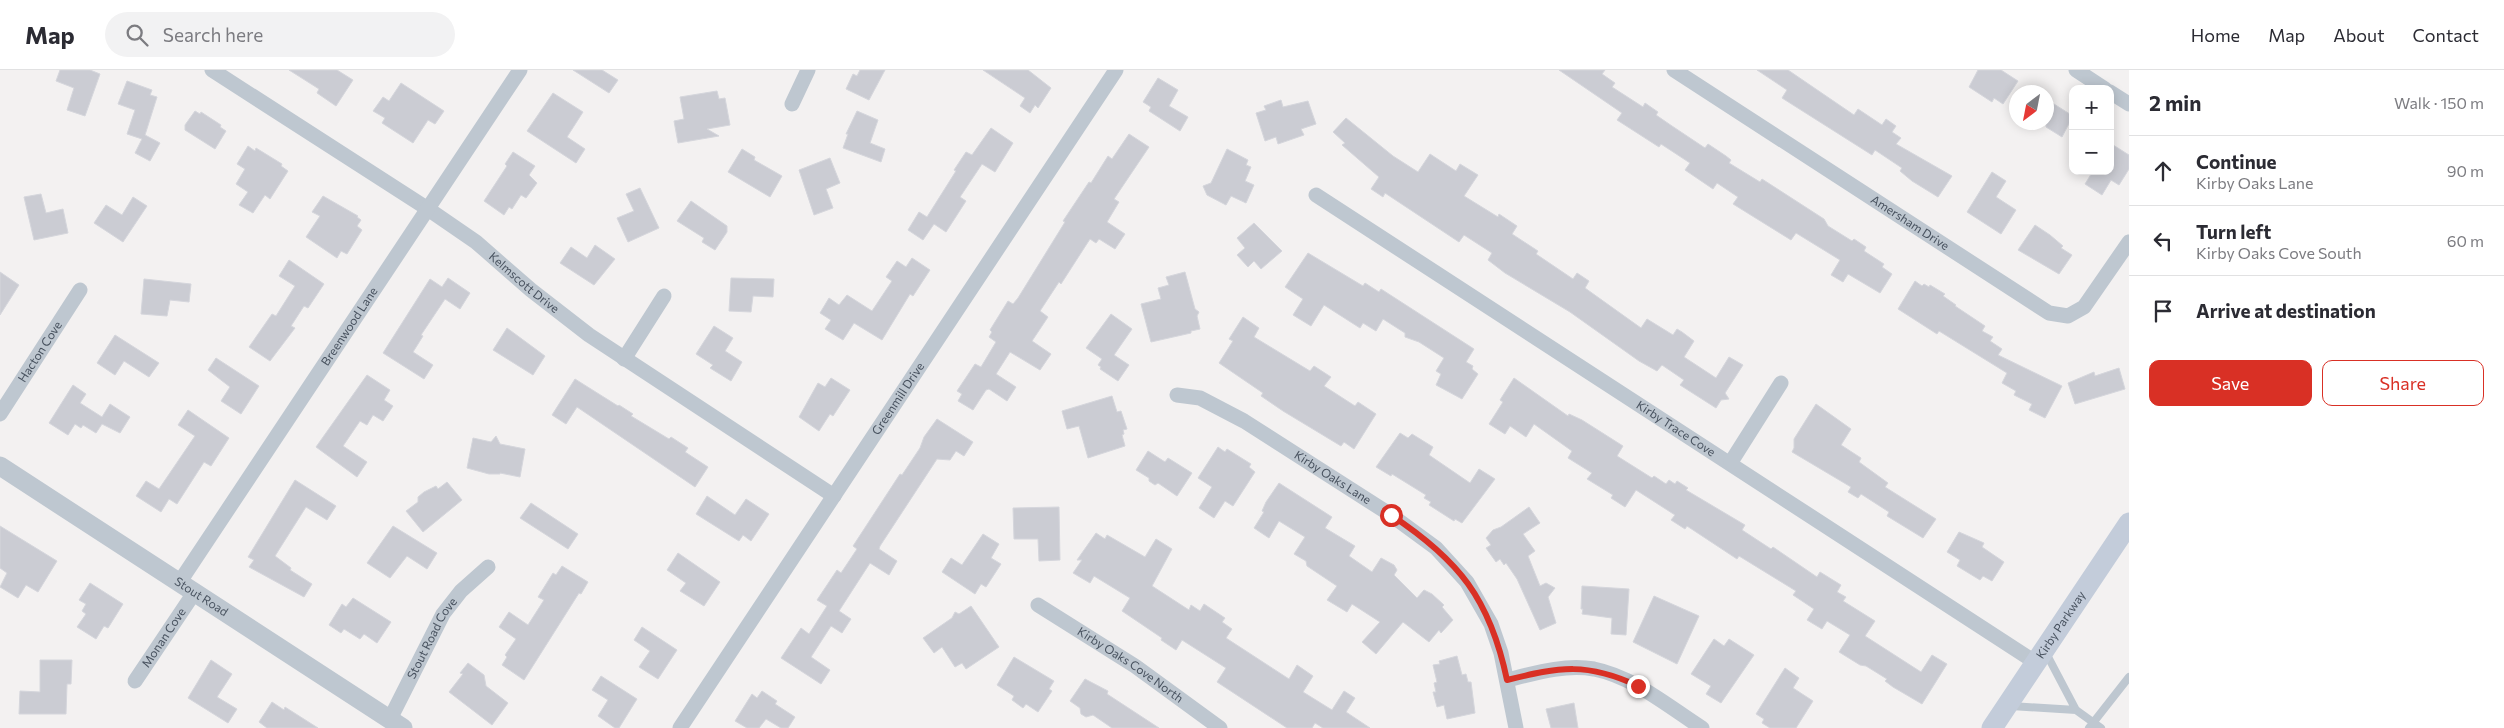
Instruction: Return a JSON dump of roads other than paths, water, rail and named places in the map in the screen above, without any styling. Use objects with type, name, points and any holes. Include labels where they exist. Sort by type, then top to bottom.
[{"type":"main road","name":"Kirby Parkway","points":[[1992,728],[2039,655],[2126,532]]},
{"type":"street","name":"Kelmscott Drive","points":[[212,70],[428,209],[476,242],[558,313],[624,359],[834,496]]},
{"type":"street","name":"Breenwood Lane","points":[[186,588],[428,209],[520,70]]},
{"type":"street","points":[[792,104],[808,70]]},
{"type":"street","name":"Amersham Drive","points":[[1674,70],[2049,313],[2068,316],[2084,307],[2129,242]]},
{"type":"street","points":[[2076,70],[2099,85]]},
{"type":"street","name":"Greenmill Drive","points":[[680,728],[1115,71]]},
{"type":"street","points":[[2114,95],[2129,104]]},
{"type":"street","name":"Kirby Trace Cove","points":[[1316,195],[1731,462],[2039,655]]},
{"type":"street","name":"Hacton Cove","points":[[0,414],[80,290]]},
{"type":"street","points":[[624,359],[664,296]]},
{"type":"street","points":[[1731,462],[1781,384]]},
{"type":"street","name":"Kirby Oaks Lane","points":[[1177,395],[1200,398],[1244,421],[1391,515],[1436,548],[1468,582],[1481,603],[1501,653],[1516,728]]},
{"type":"street","name":"Stout Road","points":[[0,466],[396,724]]},
{"type":"street","name":"Stout Road Cove","points":[[396,724],[443,614],[461,591],[488,567]]},
{"type":"street","name":"Monan Cove","points":[[135,681],[186,588]]},
{"type":"street","name":"Kirby Oaks Cove North","points":[[1038,605],[1135,666],[1220,728]]},
{"type":"street","points":[[1507,680],[1554,670],[1594,669],[1618,676],[1638,686],[1702,728]]},
{"type":"lane","points":[[2039,655],[2076,710],[2091,725],[2101,728]]},
{"type":"lane","points":[[2091,725],[2129,677]]},
{"type":"lane","points":[[2007,706],[2076,710]]}]
